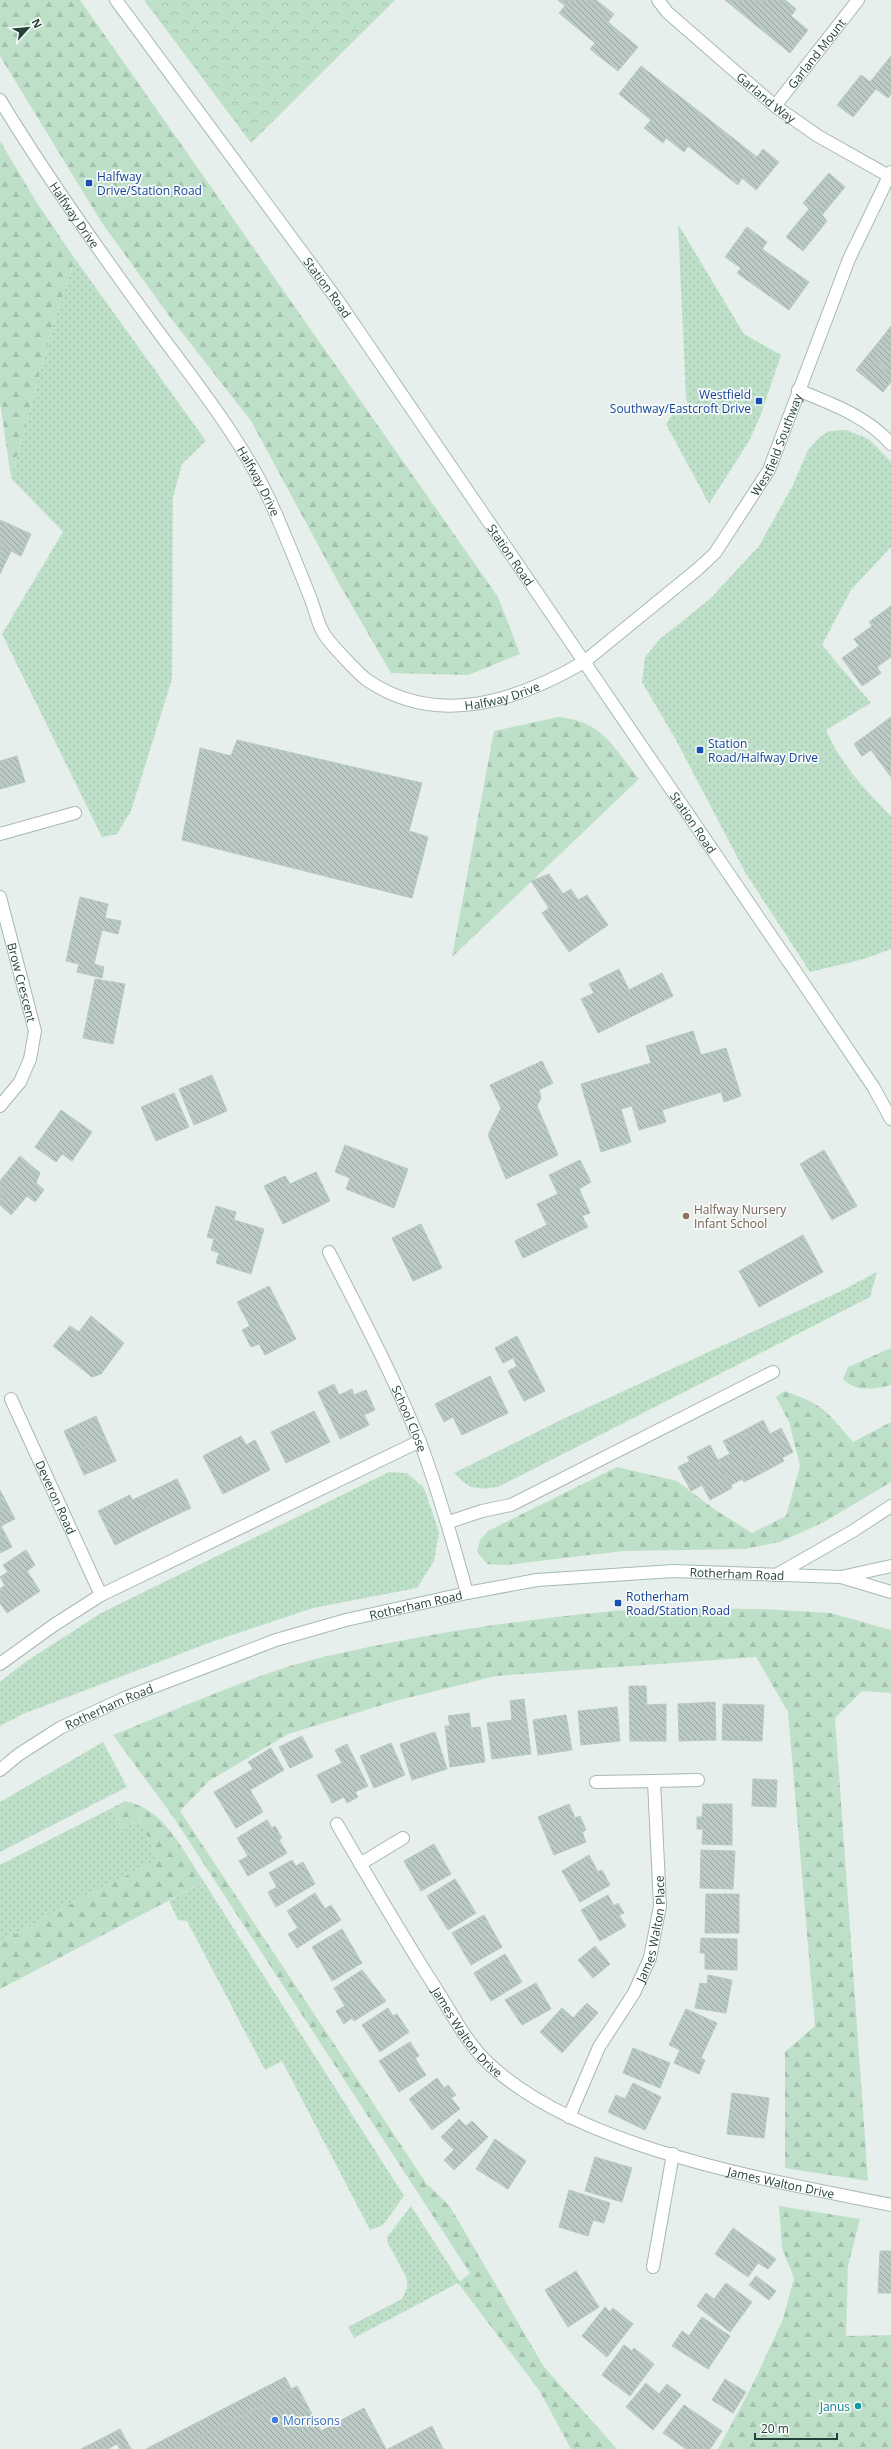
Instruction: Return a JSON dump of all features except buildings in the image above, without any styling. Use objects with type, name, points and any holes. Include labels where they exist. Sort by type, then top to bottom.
[{"type":"street","name":"Station Road","points":[[116,0],[336,298],[802,981],[874,1088],[891,1118]]},
{"type":"street","name":"Garland Way","points":[[658,0],[667,12],[775,106],[818,136],[890,174]]},
{"type":"street","name":"Garland Mount","points":[[775,106],[858,0]]},
{"type":"street","name":"Halfway Drive","points":[[0,100],[79,220],[234,435],[267,494],[312,601],[323,634],[366,679],[397,696],[427,706],[456,706],[486,702],[530,690],[584,662]]},
{"type":"street","name":"Westfield Southway","points":[[584,662],[698,569],[715,553],[769,470],[798,390],[849,259],[890,174]]},
{"type":"street","points":[[798,390],[853,413],[883,435],[891,444]]},
{"type":"street","points":[[0,834],[75,812]]},
{"type":"street","name":"Brow Crescent","points":[[0,897],[35,1031],[30,1059],[20,1082],[0,1106]]},
{"type":"street","name":"School Close","points":[[329,1252],[384,1363],[420,1441],[449,1522],[467,1593]]},
{"type":"street","points":[[449,1522],[482,1511],[511,1505],[773,1372]]},
{"type":"street","name":"Deveron Road","points":[[11,1399],[102,1595]]},
{"type":"street","points":[[0,1664],[54,1625],[102,1595],[420,1441]]},
{"type":"street","points":[[776,1574],[853,1531],[891,1506]]},
{"type":"street","name":"Rotherham Road","points":[[841,1577],[891,1566]]},
{"type":"street","name":"Rotherham Road","points":[[0,1770],[18,1755],[60,1728],[91,1712],[205,1665],[276,1640],[346,1620],[467,1593],[537,1580],[609,1574],[673,1571],[841,1577],[891,1592]]},
{"type":"street","name":"Rotherham Road","points":[[0,1761],[18,1755]]},
{"type":"street","points":[[596,1782],[698,1780]]},
{"type":"street","name":"James Walton Place","points":[[569,2117],[599,2047],[634,1993],[650,1958],[660,1906],[654,1781]]},
{"type":"street","name":"James Walton Drive","points":[[337,1824],[459,2026],[486,2060],[522,2091],[569,2117],[624,2139],[747,2174],[891,2205]]},
{"type":"street","points":[[360,1864],[403,1838]]},
{"type":"street","points":[[653,2267],[673,2154]]},
{"type":"green space","points":[[0,0],[80,0],[498,597],[520,654],[468,675],[391,673],[337,580],[251,421],[173,321],[102,223],[0,56]]},
{"type":"green space","points":[[144,0],[395,0],[251,143]]},
{"type":"green space","points":[[0,141],[37,203],[75,259],[54,322],[11,478],[0,402]]},
{"type":"green space","points":[[678,224],[744,334],[781,355],[760,417],[749,441],[709,504],[666,424],[672,415],[689,412],[686,396]]},
{"type":"green space","points":[[75,259],[206,441],[182,464],[173,497],[172,679],[131,811],[117,834],[102,837],[2,634],[63,532],[11,478],[54,322]]},
{"type":"green space","points":[[846,430],[869,439],[891,462],[891,547],[851,590],[822,645],[871,703],[826,730],[839,754],[854,776],[891,816],[891,949],[864,959],[810,972],[745,872],[676,740],[642,682],[645,657],[660,639],[710,599],[759,546],[793,485],[808,450],[820,437],[829,431]]},
{"type":"green space","points":[[558,717],[586,724],[597,730],[614,746],[639,779],[452,957],[494,731]]},
{"type":"green space","points":[[877,1272],[870,1297],[498,1487],[474,1488],[465,1483],[454,1473],[567,1417],[839,1292]]},
{"type":"green space","points":[[891,1348],[891,1385],[866,1389],[854,1386],[843,1379],[848,1367]]},
{"type":"green space","points":[[784,1391],[808,1400],[823,1410],[853,1442],[891,1422],[891,1482],[824,1522],[780,1542],[745,1549],[623,1551],[505,1565],[487,1564],[477,1551],[480,1540],[488,1531],[617,1467],[677,1481],[714,1509],[752,1533],[786,1516],[800,1466],[789,1422],[776,1397]]},
{"type":"green space","points":[[389,1472],[407,1473],[424,1488],[439,1532],[434,1561],[417,1588],[313,1608],[214,1641],[23,1714],[0,1726],[0,1682],[24,1663],[101,1613]]},
{"type":"green space","points":[[653,1608],[760,1609],[831,1613],[891,1630],[891,1693],[862,1691],[835,1718],[868,2181],[785,2168],[785,2052],[815,2026],[788,1712],[756,1657],[496,1676],[395,1701],[288,1734],[209,1781],[180,1811],[426,2183],[449,2205],[544,2367],[617,2449],[571,2449],[539,2390],[458,2283],[470,2273],[174,1818],[113,1735],[265,1674],[339,1653],[426,1636],[483,1627],[567,1616]]},
{"type":"green space","points":[[103,1742],[127,1787],[0,1852],[0,1802]]},
{"type":"green space","points":[[125,1801],[139,1805],[151,1812],[162,1822],[172,1833],[204,1882],[0,1989],[0,1943],[53,1913],[158,1859],[140,1821],[121,1828],[112,1808]]},
{"type":"green space","points":[[112,1808],[121,1828],[140,1821],[158,1859],[53,1913],[0,1943],[0,1865]]},
{"type":"green space","points":[[204,1882],[404,2196],[383,2225],[370,2230],[282,2061],[265,2070],[187,1921],[178,1920],[169,1901]]},
{"type":"green space","points":[[411,2206],[460,2282],[354,2338],[348,2327],[402,2299],[407,2288],[407,2279],[387,2241],[387,2237]]},
{"type":"green space","points":[[779,2206],[860,2219],[848,2266],[846,2336],[891,2335],[891,2449],[718,2449],[751,2388],[783,2319],[794,2278],[782,2248]]},
{"type":"place","name":"Halfway Drive/Station Road","points":[[89,183]]},
{"type":"place","name":"Westfield Southway/Eastcroft Drive","points":[[759,401]]},
{"type":"place","name":"Station Road/Halfway Drive","points":[[700,750]]},
{"type":"place","name":"Halfway Nursery Infant School","points":[[686,1216]]},
{"type":"place","name":"Rotherham Road/Station Road","points":[[618,1603]]},
{"type":"place","name":"Janus","points":[[858,2406]]},
{"type":"place","name":"Morrisons","points":[[275,2420]]}]
